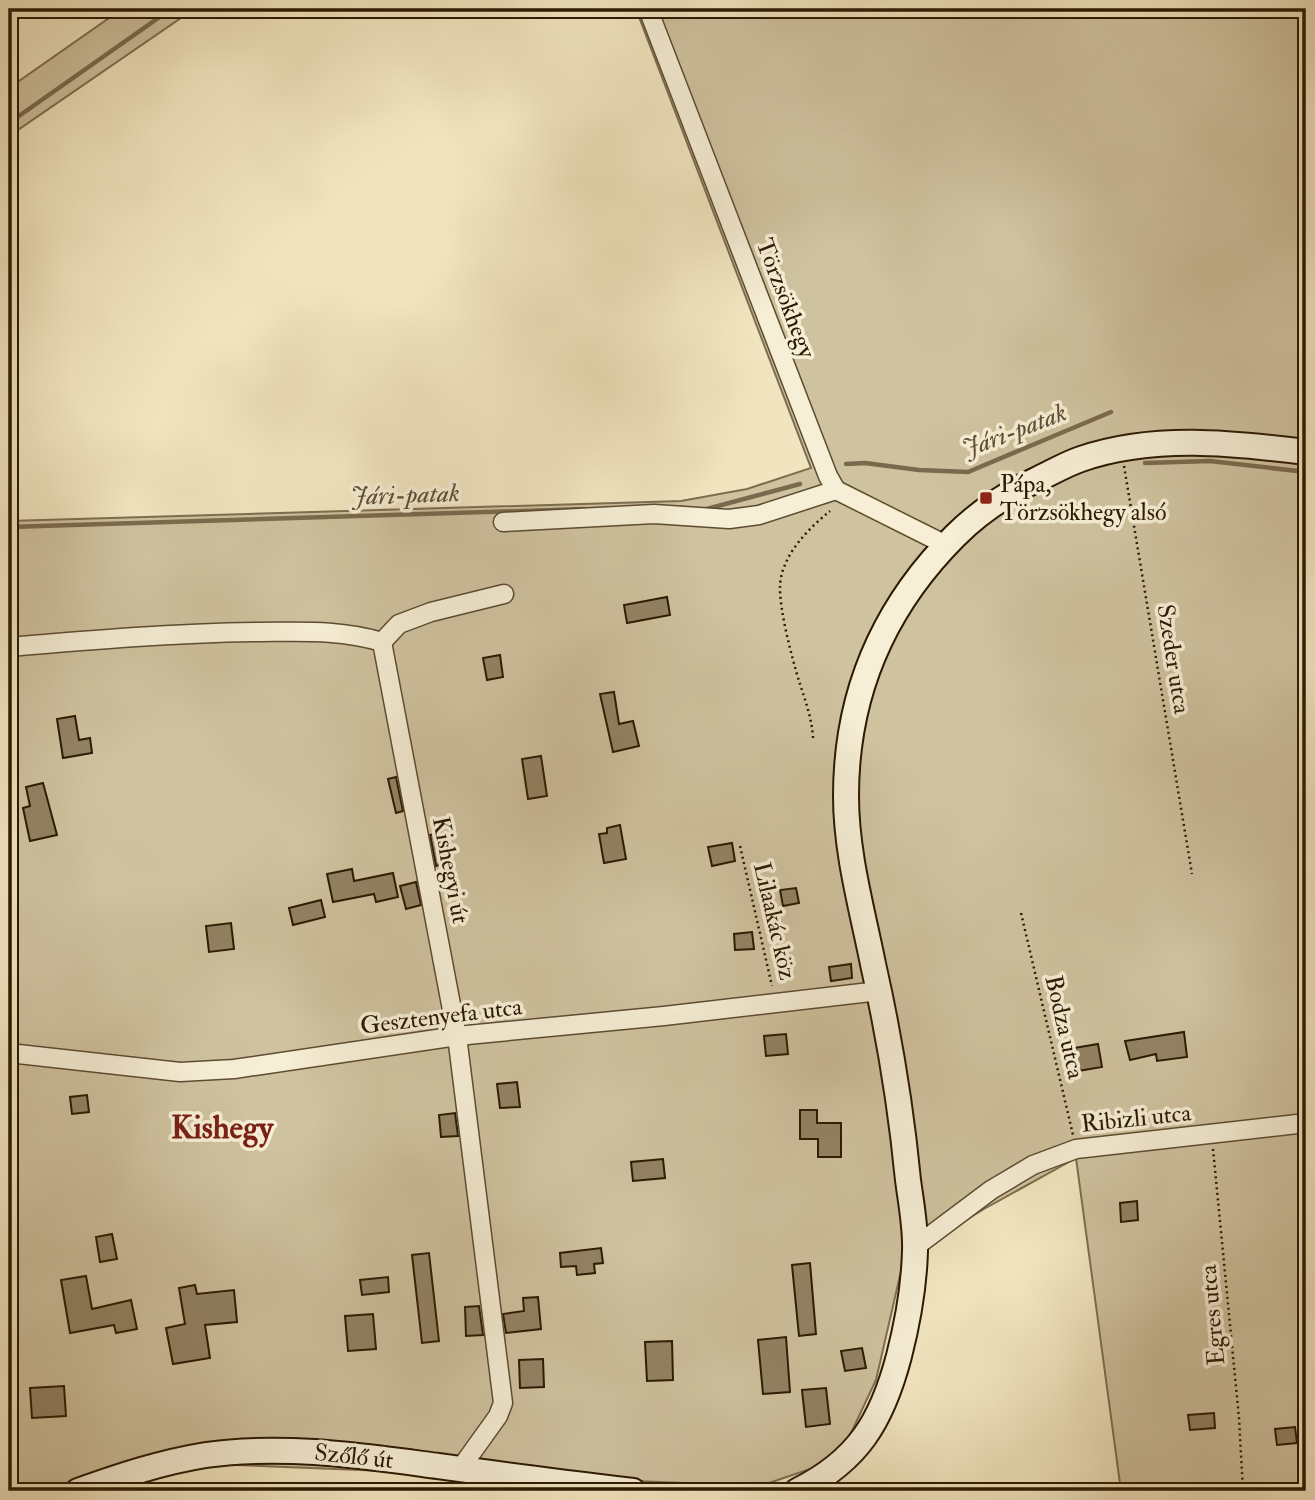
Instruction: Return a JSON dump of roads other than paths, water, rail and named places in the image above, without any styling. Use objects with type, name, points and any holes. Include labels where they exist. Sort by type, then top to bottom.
[{"type":"main road","points":[[797,1491],[823,1478],[849,1457],[862,1443],[878,1416],[895,1371],[909,1311],[915,1247],[901,1115],[848,839],[846,797],[852,731],[874,650],[915,581],[946,545],[978,515],[1023,486],[1082,459],[1144,445],[1205,443],[1306,452]]},
{"type":"main road","name":"Szőlő út","points":[[78,1491],[163,1463],[221,1454],[289,1450],[370,1457],[633,1491]]},
{"type":"street","name":"Törzsökhegy","points":[[648,9],[828,476],[842,493]]},
{"type":"street","points":[[503,523],[654,514],[729,519],[760,515],[842,493],[946,545]]},
{"type":"street","points":[[9,647],[204,633],[327,632],[355,634],[382,642],[399,624],[431,612],[504,594]]},
{"type":"street","name":"Kishegyi út","points":[[382,642],[457,1036],[502,1403],[498,1416],[460,1469]]},
{"type":"street","name":"Gesztenyefa utca","points":[[9,1053],[180,1072],[234,1069],[457,1036],[879,990]]},
{"type":"street","name":"Ribizli utca","points":[[915,1247],[991,1190],[1033,1165],[1076,1149],[1306,1122]]},
{"type":"waterway","points":[[9,123],[171,9]]},
{"type":"waterway","name":"Jári-patak","points":[[846,464],[865,463],[919,470],[968,472],[1111,412]]},
{"type":"waterway","name":"Jári-patak","points":[[1145,463],[1210,461],[1306,472]]},
{"type":"waterway","name":"Jári-patak","points":[[703,510],[800,484]]},
{"type":"waterway","name":"Jári-patak","points":[[9,527],[585,509]]},
{"type":"place","name":"Pápa, Törzsökhegy alsó","points":[[986,498]]},
{"type":"district","name":"Kishegy","points":[[222,1127]]}]
